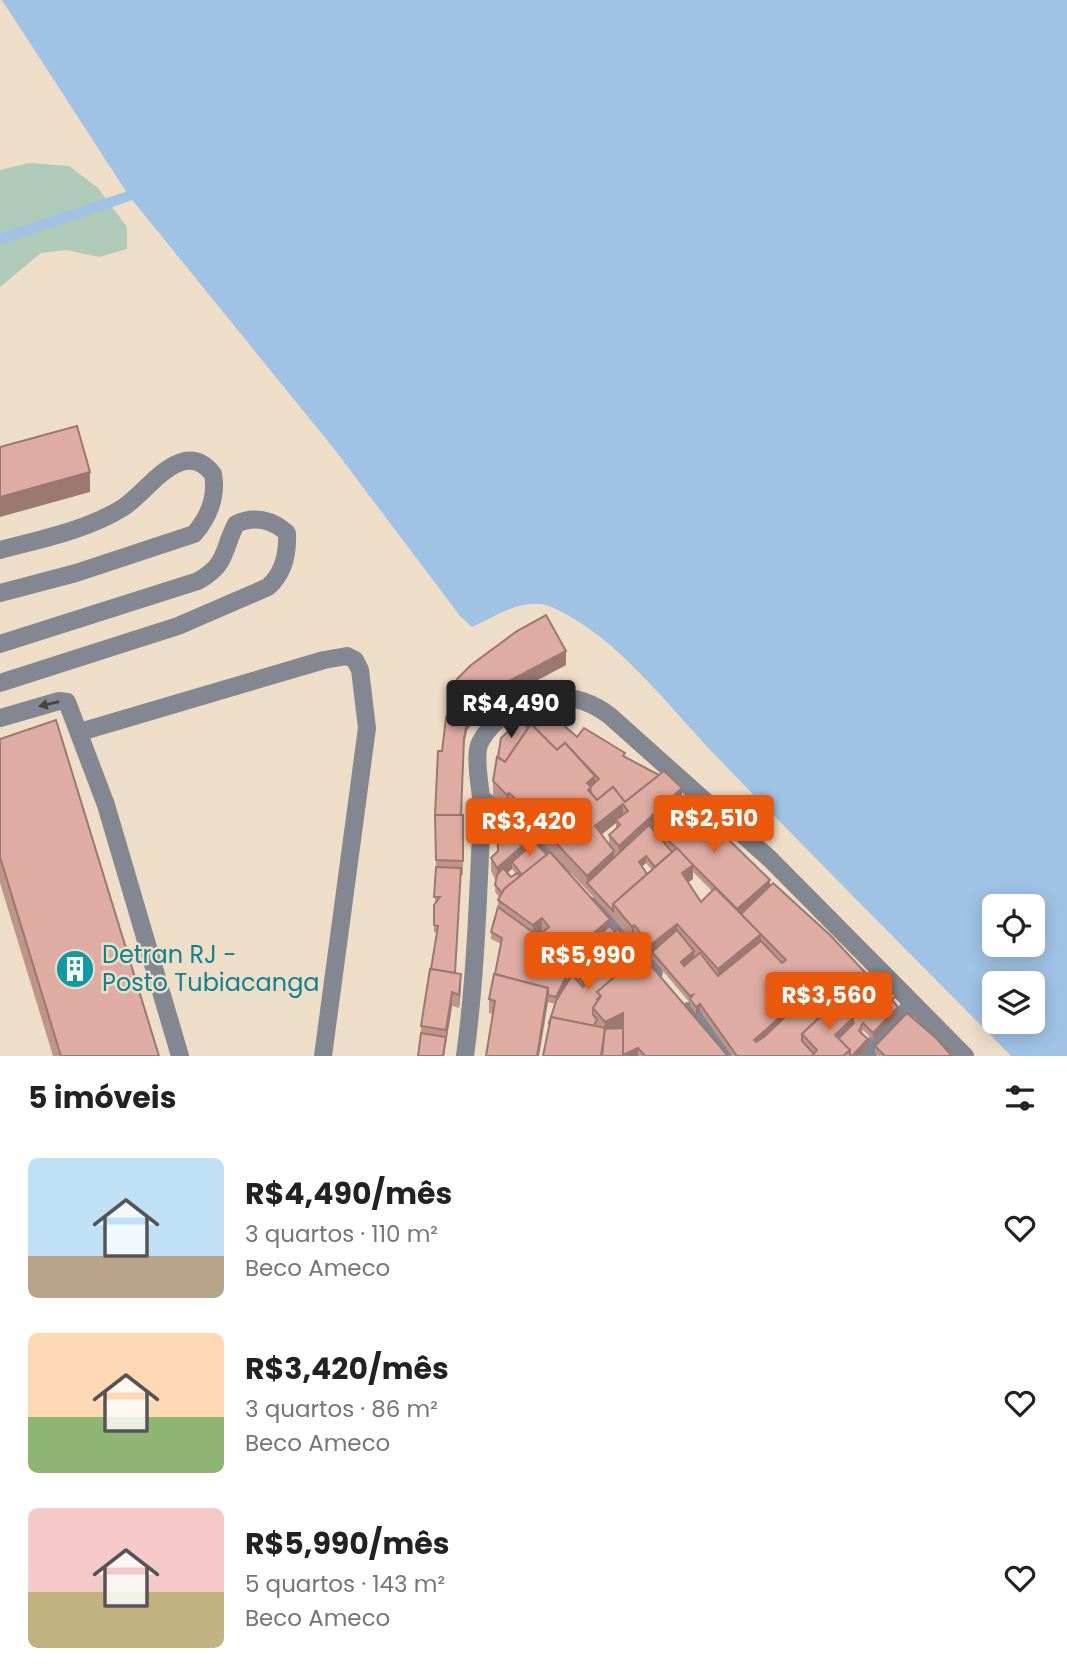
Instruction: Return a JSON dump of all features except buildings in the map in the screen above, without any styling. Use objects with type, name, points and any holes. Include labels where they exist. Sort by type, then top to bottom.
[{"type":"street","points":[[0,550],[94,522],[123,507],[175,465],[187,460],[198,461],[213,474],[215,494],[202,525],[194,534],[75,573],[0,593]]},
{"type":"street","points":[[0,644],[198,581],[222,563],[236,524],[247,518],[279,525],[287,533],[285,561],[278,578],[268,587],[178,626],[0,683]]},
{"type":"street","points":[[79,732],[324,660],[347,656],[355,660],[360,670],[367,729],[323,1056]]},
{"type":"street","points":[[465,1056],[473,994],[482,799],[478,748],[492,725],[511,708],[541,696],[562,696],[593,703],[770,859],[965,1056]]},
{"type":"street","points":[[0,718],[59,701],[67,702],[110,817],[180,1056]]},
{"type":"street","points":[[482,799],[508,816],[579,888],[727,1056]]},
{"type":"street","points":[[864,1056],[913,1004]]},
{"type":"green space","points":[[29,163],[69,166],[98,188],[127,227],[127,249],[99,257],[66,250],[41,253],[0,287],[0,170]]},
{"type":"water","points":[[2,0],[1067,0],[1067,1056],[1011,1056],[989,1034],[1045,1034],[1045,971],[982,971],[982,1027],[716,756],[642,675],[601,637],[556,609],[534,604],[513,608],[472,627],[460,616],[335,450],[129,196]]},
{"type":"waterway","points":[[0,239],[129,196]]},
{"type":"place","name":"Detran RJ - Posto Tubiacanga","points":[[75,969]]}]
